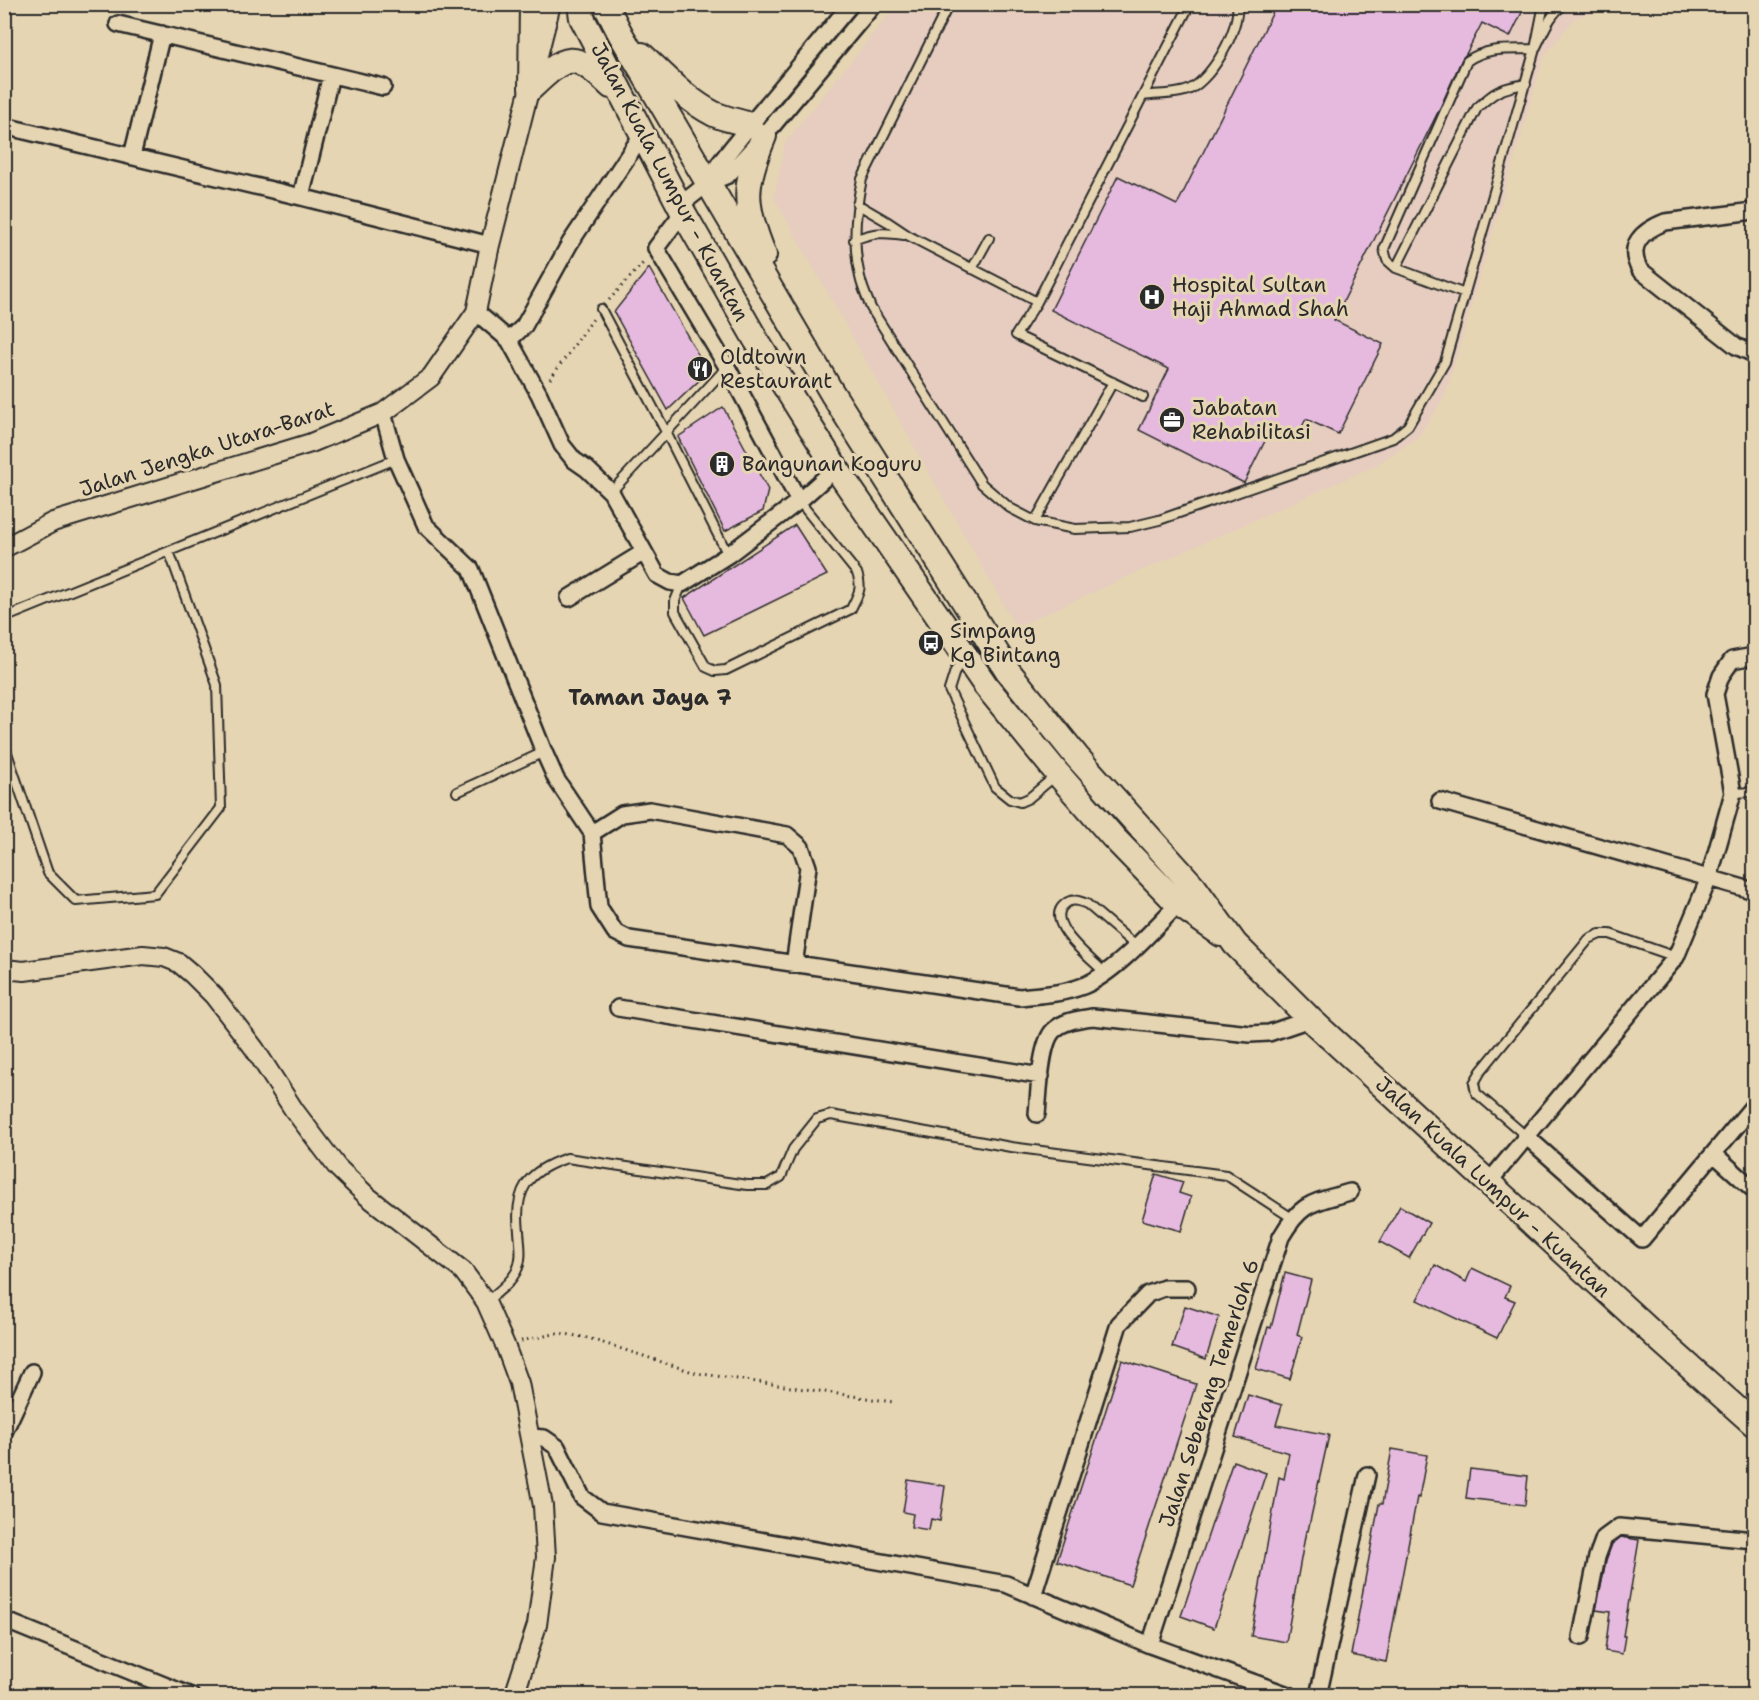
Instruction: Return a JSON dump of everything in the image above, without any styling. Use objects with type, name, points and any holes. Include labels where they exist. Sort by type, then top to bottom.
[{"type":"highway","points":[[531,88],[532,4]]},
{"type":"highway","name":"Jalan Kuala Lumpur - Kuantan","points":[[580,4],[582,18],[642,135],[681,209],[756,340],[836,468],[986,686],[1058,774],[1113,837],[1186,896],[1310,1019],[1755,1424]]},
{"type":"highway","name":"Jalan Kuala Lumpur - Kuantan","points":[[605,4],[621,35],[832,393],[1008,671],[1186,896]]},
{"type":"highway","points":[[621,35],[700,106],[757,130],[748,184],[748,207],[753,228],[795,330]]},
{"type":"highway","points":[[531,88],[555,66],[566,61],[579,62],[591,66],[622,96]]},
{"type":"street","name":"Jalan Jengka Utara-Barat","points":[[4,548],[53,522],[311,443],[382,413],[431,377],[476,312],[490,245],[551,4]]},
{"type":"street","points":[[757,130],[850,4]]},
{"type":"street","points":[[798,501],[727,367],[656,248],[681,209],[708,183],[719,164],[757,130],[874,4]]},
{"type":"street","points":[[118,24],[383,87]]},
{"type":"street","points":[[132,156],[162,34]]},
{"type":"street","points":[[301,197],[331,75]]},
{"type":"street","points":[[4,126],[490,245]]},
{"type":"street","points":[[509,340],[524,326],[570,243],[642,135]]},
{"type":"street","points":[[1755,211],[1665,222],[1652,227],[1641,236],[1636,247],[1635,261],[1640,270],[1736,345],[1755,354]]},
{"type":"street","points":[[476,312],[509,340],[539,393],[562,445],[574,460],[611,492],[657,574],[670,582],[682,584],[728,555],[798,501],[836,468]]},
{"type":"street","points":[[382,413],[396,459],[426,526],[471,569],[543,752],[556,779],[592,833],[599,907],[615,932],[628,939],[1019,998],[1058,993],[1084,985],[1105,973],[1186,896]]},
{"type":"street","points":[[569,598],[644,552]]},
{"type":"street","points":[[1488,1183],[1676,957],[1709,878],[1733,793],[1716,694],[1721,676],[1732,660],[1755,656]]},
{"type":"street","points":[[1440,801],[1755,891]]},
{"type":"street","points":[[592,833],[622,814],[650,810],[787,835],[801,847],[808,867],[794,965]]},
{"type":"street","points":[[4,969],[24,971],[143,955],[164,957],[179,963],[214,996],[254,1048],[294,1110],[337,1167],[368,1196],[463,1271],[486,1302],[519,1383],[543,1506],[546,1557],[537,1625],[514,1695]]},
{"type":"street","points":[[618,1008],[1041,1076]]},
{"type":"street","points":[[1037,1114],[1043,1051],[1053,1031],[1070,1020],[1093,1017],[1250,1034],[1269,1033],[1310,1019]]},
{"type":"street","points":[[1527,1137],[1642,1239],[1755,1105]]},
{"type":"street","points":[[1714,1154],[1755,1190]]},
{"type":"street","points":[[1292,1218],[1306,1205],[1350,1192]]},
{"type":"street","name":"Jalan Seberang Temerloh 6","points":[[1150,1645],[1281,1237],[1292,1218]]},
{"type":"street","points":[[1033,1596],[1119,1324],[1148,1294],[1164,1287],[1187,1288]]},
{"type":"street","points":[[4,1432],[32,1372]]},
{"type":"street","points":[[530,1437],[544,1438],[557,1447],[582,1497],[602,1512],[1006,1584],[1150,1645],[1291,1695]]},
{"type":"street","points":[[1318,1695],[1367,1475]]},
{"type":"street","points":[[1581,1638],[1597,1557],[1604,1538],[1619,1527],[1755,1540]]},
{"type":"street","points":[[4,1620],[191,1695]]},
{"type":"lane","points":[[949,4],[862,179],[854,240],[860,278],[871,308],[982,484],[1010,508],[1035,521],[1075,529],[1130,527],[1159,520],[1393,438],[1408,426],[1445,362],[1526,84],[1544,4]]},
{"type":"lane","points":[[1143,397],[1016,334],[1037,302],[1190,4]]},
{"type":"lane","points":[[1143,96],[1186,91],[1200,83],[1212,71],[1235,28],[1237,4]]},
{"type":"lane","points":[[1535,49],[1547,23],[1565,4]]},
{"type":"lane","points":[[1465,294],[1396,268],[1387,260],[1384,249],[1467,61],[1477,53],[1491,50],[1535,49]]},
{"type":"lane","points":[[1396,268],[1477,108],[1503,88],[1526,84]]},
{"type":"lane","points":[[857,204],[909,236],[1037,302]]},
{"type":"lane","points":[[854,240],[871,232],[909,236]]},
{"type":"lane","points":[[972,269],[989,237]]},
{"type":"lane","points":[[601,309],[728,555]]},
{"type":"lane","points":[[611,492],[727,367]]},
{"type":"lane","points":[[1035,521],[1113,382]]},
{"type":"lane","points":[[4,618],[396,459]]},
{"type":"lane","points":[[682,584],[675,601],[675,612],[706,667],[715,671],[726,670],[851,609],[858,596],[860,583],[857,573],[798,501]]},
{"type":"lane","points":[[4,744],[48,873],[75,901],[155,894],[221,808],[217,685],[169,551]]},
{"type":"lane","points":[[965,655],[955,671],[949,690],[995,787],[1010,799],[1020,802],[1029,798],[1058,774]]},
{"type":"lane","points":[[457,792],[543,752]]},
{"type":"lane","points":[[1733,793],[1755,792]]},
{"type":"lane","points":[[1105,973],[1065,934],[1059,917],[1062,907],[1069,901],[1087,904],[1136,946]]},
{"type":"lane","points":[[1527,1137],[1476,1093],[1474,1083],[1481,1071],[1589,939],[1600,934],[1610,934],[1676,957]]},
{"type":"lane","points":[[486,1302],[507,1285],[516,1272],[521,1255],[517,1215],[521,1193],[532,1176],[547,1164],[567,1158],[747,1185],[767,1185],[781,1177],[793,1149],[818,1119],[831,1115],[1011,1147],[1226,1175],[1292,1218]]},
{"type":"path","points":[[505,1345],[559,1333],[588,1338],[696,1373],[893,1402]]},
{"type":"shaded area","name":"Hospital Sultan Haji Ahmad Shah","points":[[896,5],[1618,5],[1575,18],[1544,57],[1445,396],[1418,437],[1375,466],[1016,627],[774,198],[785,143]]},
{"type":"building","points":[[1277,4],[1526,4],[1510,37],[1482,23],[1462,59],[1440,108],[1334,320],[1383,344],[1338,434],[1306,419],[1295,441],[1271,429],[1244,483],[1139,430],[1169,369],[1051,310],[1118,176],[1177,205]]},
{"type":"building","points":[[649,268],[708,372],[668,410],[614,312]]},
{"type":"building","name":"Bangunan Koguru","points":[[723,407],[768,490],[763,511],[725,531],[678,437]]},
{"type":"building","points":[[795,525],[827,575],[704,635],[684,598]]},
{"type":"building","points":[[1156,1174],[1183,1182],[1179,1193],[1191,1197],[1181,1231],[1142,1220]]},
{"type":"building","points":[[1400,1206],[1429,1223],[1409,1258],[1380,1242]]},
{"type":"building","points":[[1435,1265],[1466,1282],[1472,1268],[1510,1286],[1505,1297],[1515,1301],[1497,1338],[1417,1300]]},
{"type":"building","points":[[1285,1273],[1311,1280],[1297,1335],[1302,1337],[1290,1379],[1256,1369],[1268,1327],[1271,1328]]},
{"type":"building","points":[[1185,1306],[1219,1317],[1206,1359],[1172,1347]]},
{"type":"building","points":[[1122,1360],[1196,1384],[1130,1585],[1057,1561]]},
{"type":"building","points":[[1248,1395],[1282,1405],[1276,1425],[1329,1435],[1308,1531],[1306,1531],[1286,1642],[1251,1636],[1279,1477],[1284,1479],[1289,1453],[1235,1437]]},
{"type":"building","points":[[1392,1449],[1427,1455],[1386,1662],[1351,1655],[1379,1504],[1382,1504]]},
{"type":"building","points":[[1233,1461],[1266,1473],[1214,1628],[1181,1616]]},
{"type":"building","points":[[1470,1469],[1528,1476],[1525,1505],[1466,1498]]},
{"type":"building","points":[[908,1480],[945,1486],[940,1521],[931,1519],[929,1530],[911,1527],[913,1514],[903,1512]]},
{"type":"building","points":[[1621,1537],[1639,1540],[1622,1654],[1605,1651],[1610,1612],[1596,1610],[1606,1560],[1612,1544]]},
{"type":"place","name":"Hospital Sultan Haji Ahmad Shah","points":[[1152,297]]},
{"type":"place","name":"Oldtown Restaurant","points":[[700,369]]},
{"type":"place","name":"Jabatan Rehabilitasi","points":[[1172,420]]},
{"type":"place","name":"Bangunan Koguru","points":[[722,464]]},
{"type":"place","name":"Simpang Kg Bintang","points":[[931,643]]},
{"type":"district","name":"Taman Jaya 7","points":[[650,697]]}]
